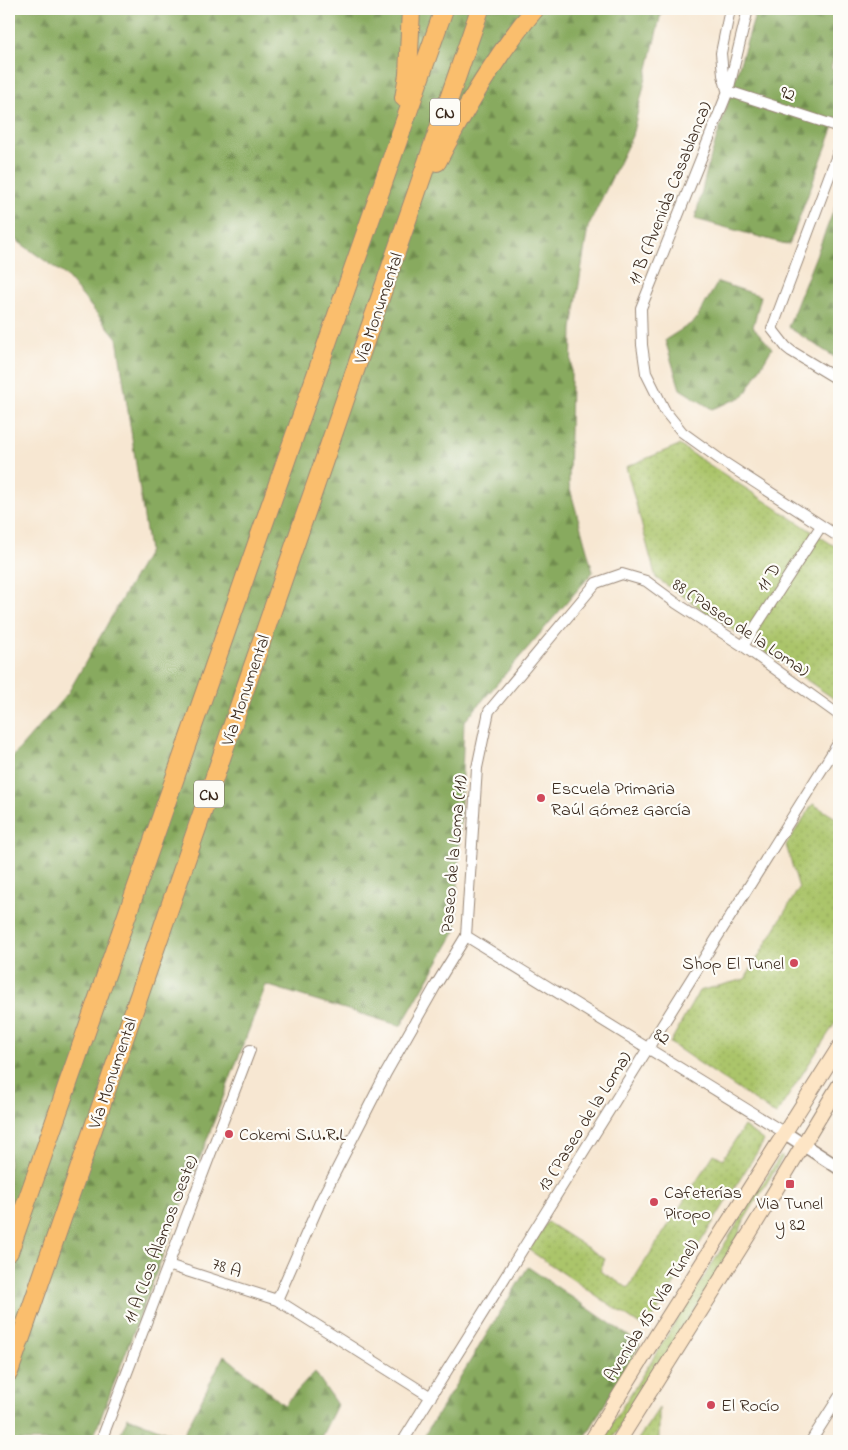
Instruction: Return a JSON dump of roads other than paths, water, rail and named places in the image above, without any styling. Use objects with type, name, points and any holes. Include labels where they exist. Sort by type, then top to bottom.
[{"type":"highway","points":[[394,153],[408,75],[411,9]]},
{"type":"highway","name":"Vía Monumental","points":[[9,1252],[444,9]]},
{"type":"highway","name":"Vía Monumental","points":[[9,1372],[480,9]]},
{"type":"highway","points":[[410,216],[448,142],[487,76],[518,28],[535,9]]},
{"type":"highway","points":[[9,1244],[21,1215]]},
{"type":"main road","name":"Avenida 15 (Vía Túnel)","points":[[591,1441],[839,1047]]},
{"type":"main road","points":[[619,1441],[804,1146],[839,1085]]},
{"type":"street","name":"11 B (Avenida Casablanca)","points":[[728,90],[723,75],[721,53],[730,9]]},
{"type":"street","name":"11 B (Avenida Casablanca)","points":[[748,9],[728,90],[641,308],[642,345],[646,373],[665,411],[682,432],[725,463],[821,526]]},
{"type":"street","name":"92","points":[[728,90],[839,127]]},
{"type":"street","points":[[839,150],[772,329],[786,347],[839,380]]},
{"type":"street","points":[[821,526],[839,537]]},
{"type":"street","name":"11 D","points":[[743,646],[821,526]]},
{"type":"street","name":"88 (Paseo de la Loma)","points":[[622,574],[646,581],[676,603],[743,646],[839,715]]},
{"type":"street","name":"Paseo de la Loma (11)","points":[[277,1300],[321,1200],[386,1074],[466,936],[477,768],[488,711],[596,583],[622,574]]},
{"type":"street","name":"13 (Paseo de la Loma)","points":[[403,1441],[839,742]]},
{"type":"street","name":"82","points":[[466,936],[649,1048],[839,1168]]},
{"type":"street","name":"11 A (Los Álamos Oeste)","points":[[102,1441],[250,1050]]},
{"type":"street","name":"78 A","points":[[168,1265],[277,1300],[431,1397]]},
{"type":"street","points":[[811,1441],[839,1396]]},
{"type":"place","name":"Escuela Primaria Raúl Gómez García","points":[[541,798]]},
{"type":"place","name":"Shop El Tunel","points":[[794,963]]},
{"type":"place","name":"Cokemi S.U.R.L","points":[[229,1134]]},
{"type":"place","name":"Via Tunel y 82","points":[[790,1184]]},
{"type":"place","name":"Cafeterías Piropo","points":[[654,1202]]},
{"type":"place","name":"El Rocío","points":[[711,1405]]}]
